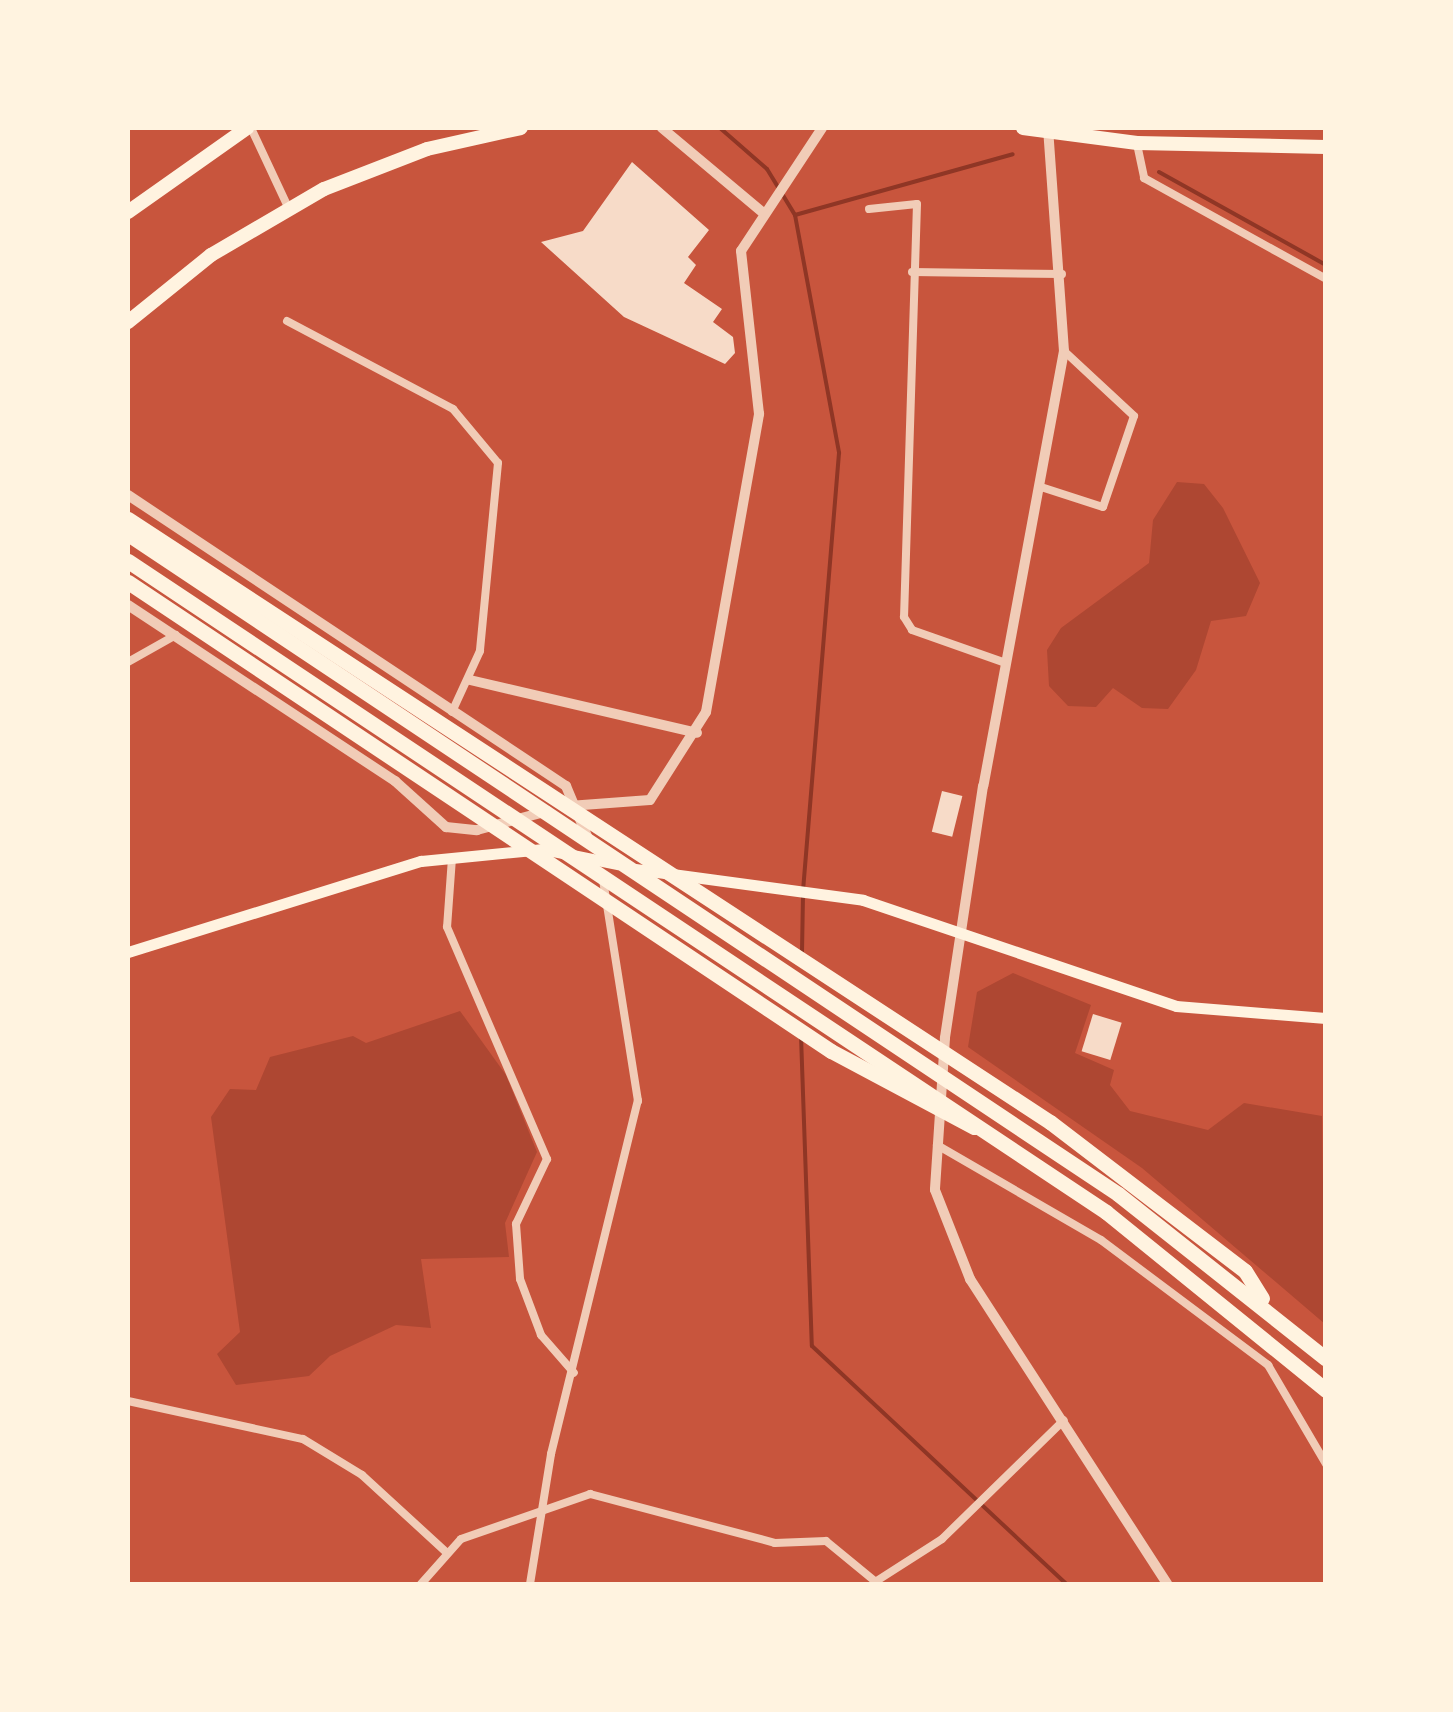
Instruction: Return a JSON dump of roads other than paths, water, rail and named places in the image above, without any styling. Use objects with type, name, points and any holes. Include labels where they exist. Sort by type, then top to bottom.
[{"type":"highway","points":[[128,212],[249,128]]},
{"type":"highway","points":[[128,322],[289,209],[392,160],[521,128]]},
{"type":"highway","points":[[1023,128],[1137,143],[1326,147]]},
{"type":"highway","points":[[128,520],[1050,1122],[1245,1272],[1270,1310]]},
{"type":"highway","points":[[128,534],[951,1080],[1270,1310],[1326,1360]]},
{"type":"highway","points":[[128,560],[987,1130],[1210,1291],[1326,1390]]},
{"type":"highway","points":[[128,582],[468,812],[885,1086],[987,1130]]},
{"type":"main road","points":[[128,952],[356,876],[452,856],[543,850],[812,891],[963,930],[1176,1006],[1326,1018]]},
{"type":"street","points":[[249,128],[289,209]]},
{"type":"street","points":[[662,128],[765,206]]},
{"type":"street","points":[[128,605],[395,781],[446,827],[507,825],[578,805],[650,800],[696,733],[722,654],[757,440],[758,387],[737,274],[765,206],[822,128]]},
{"type":"street","points":[[1048,129],[1062,274],[1064,351],[1042,488],[1003,662],[936,1144],[937,1201],[956,1254],[1167,1584]]},
{"type":"street","points":[[1137,143],[1144,178],[1326,279]]},
{"type":"street","points":[[868,209],[916,204],[904,617],[912,630],[1003,662]]},
{"type":"street","points":[[912,272],[1062,274]]},
{"type":"street","points":[[288,321],[452,409],[488,444],[498,462],[480,651],[470,680],[452,712]]},
{"type":"street","points":[[1042,488],[1102,506],[1134,416],[1064,351]]},
{"type":"street","points":[[128,494],[566,786],[578,805],[595,859],[638,1101],[574,1373],[530,1584]]},
{"type":"street","points":[[128,662],[176,636]]},
{"type":"street","points":[[470,680],[696,733]]},
{"type":"street","points":[[452,856],[447,927],[547,1159],[516,1224],[520,1279],[541,1335],[574,1373]]},
{"type":"street","points":[[936,1144],[1101,1240],[1268,1364],[1326,1464]]},
{"type":"street","points":[[128,1402],[304,1440],[362,1475],[447,1553]]},
{"type":"street","points":[[421,1584],[447,1553],[548,1502],[590,1494],[775,1543],[826,1541],[874,1583],[942,1539],[1064,1420]]},
{"type":"waterway","points":[[720,128],[767,169],[795,215],[839,453],[803,887]]},
{"type":"waterway","points":[[795,215],[1013,154]]},
{"type":"waterway","points":[[1159,172],[1326,265]]},
{"type":"waterway","points":[[802,952],[803,896]]},
{"type":"waterway","points":[[801,1036],[812,1346],[1066,1584]]}]
